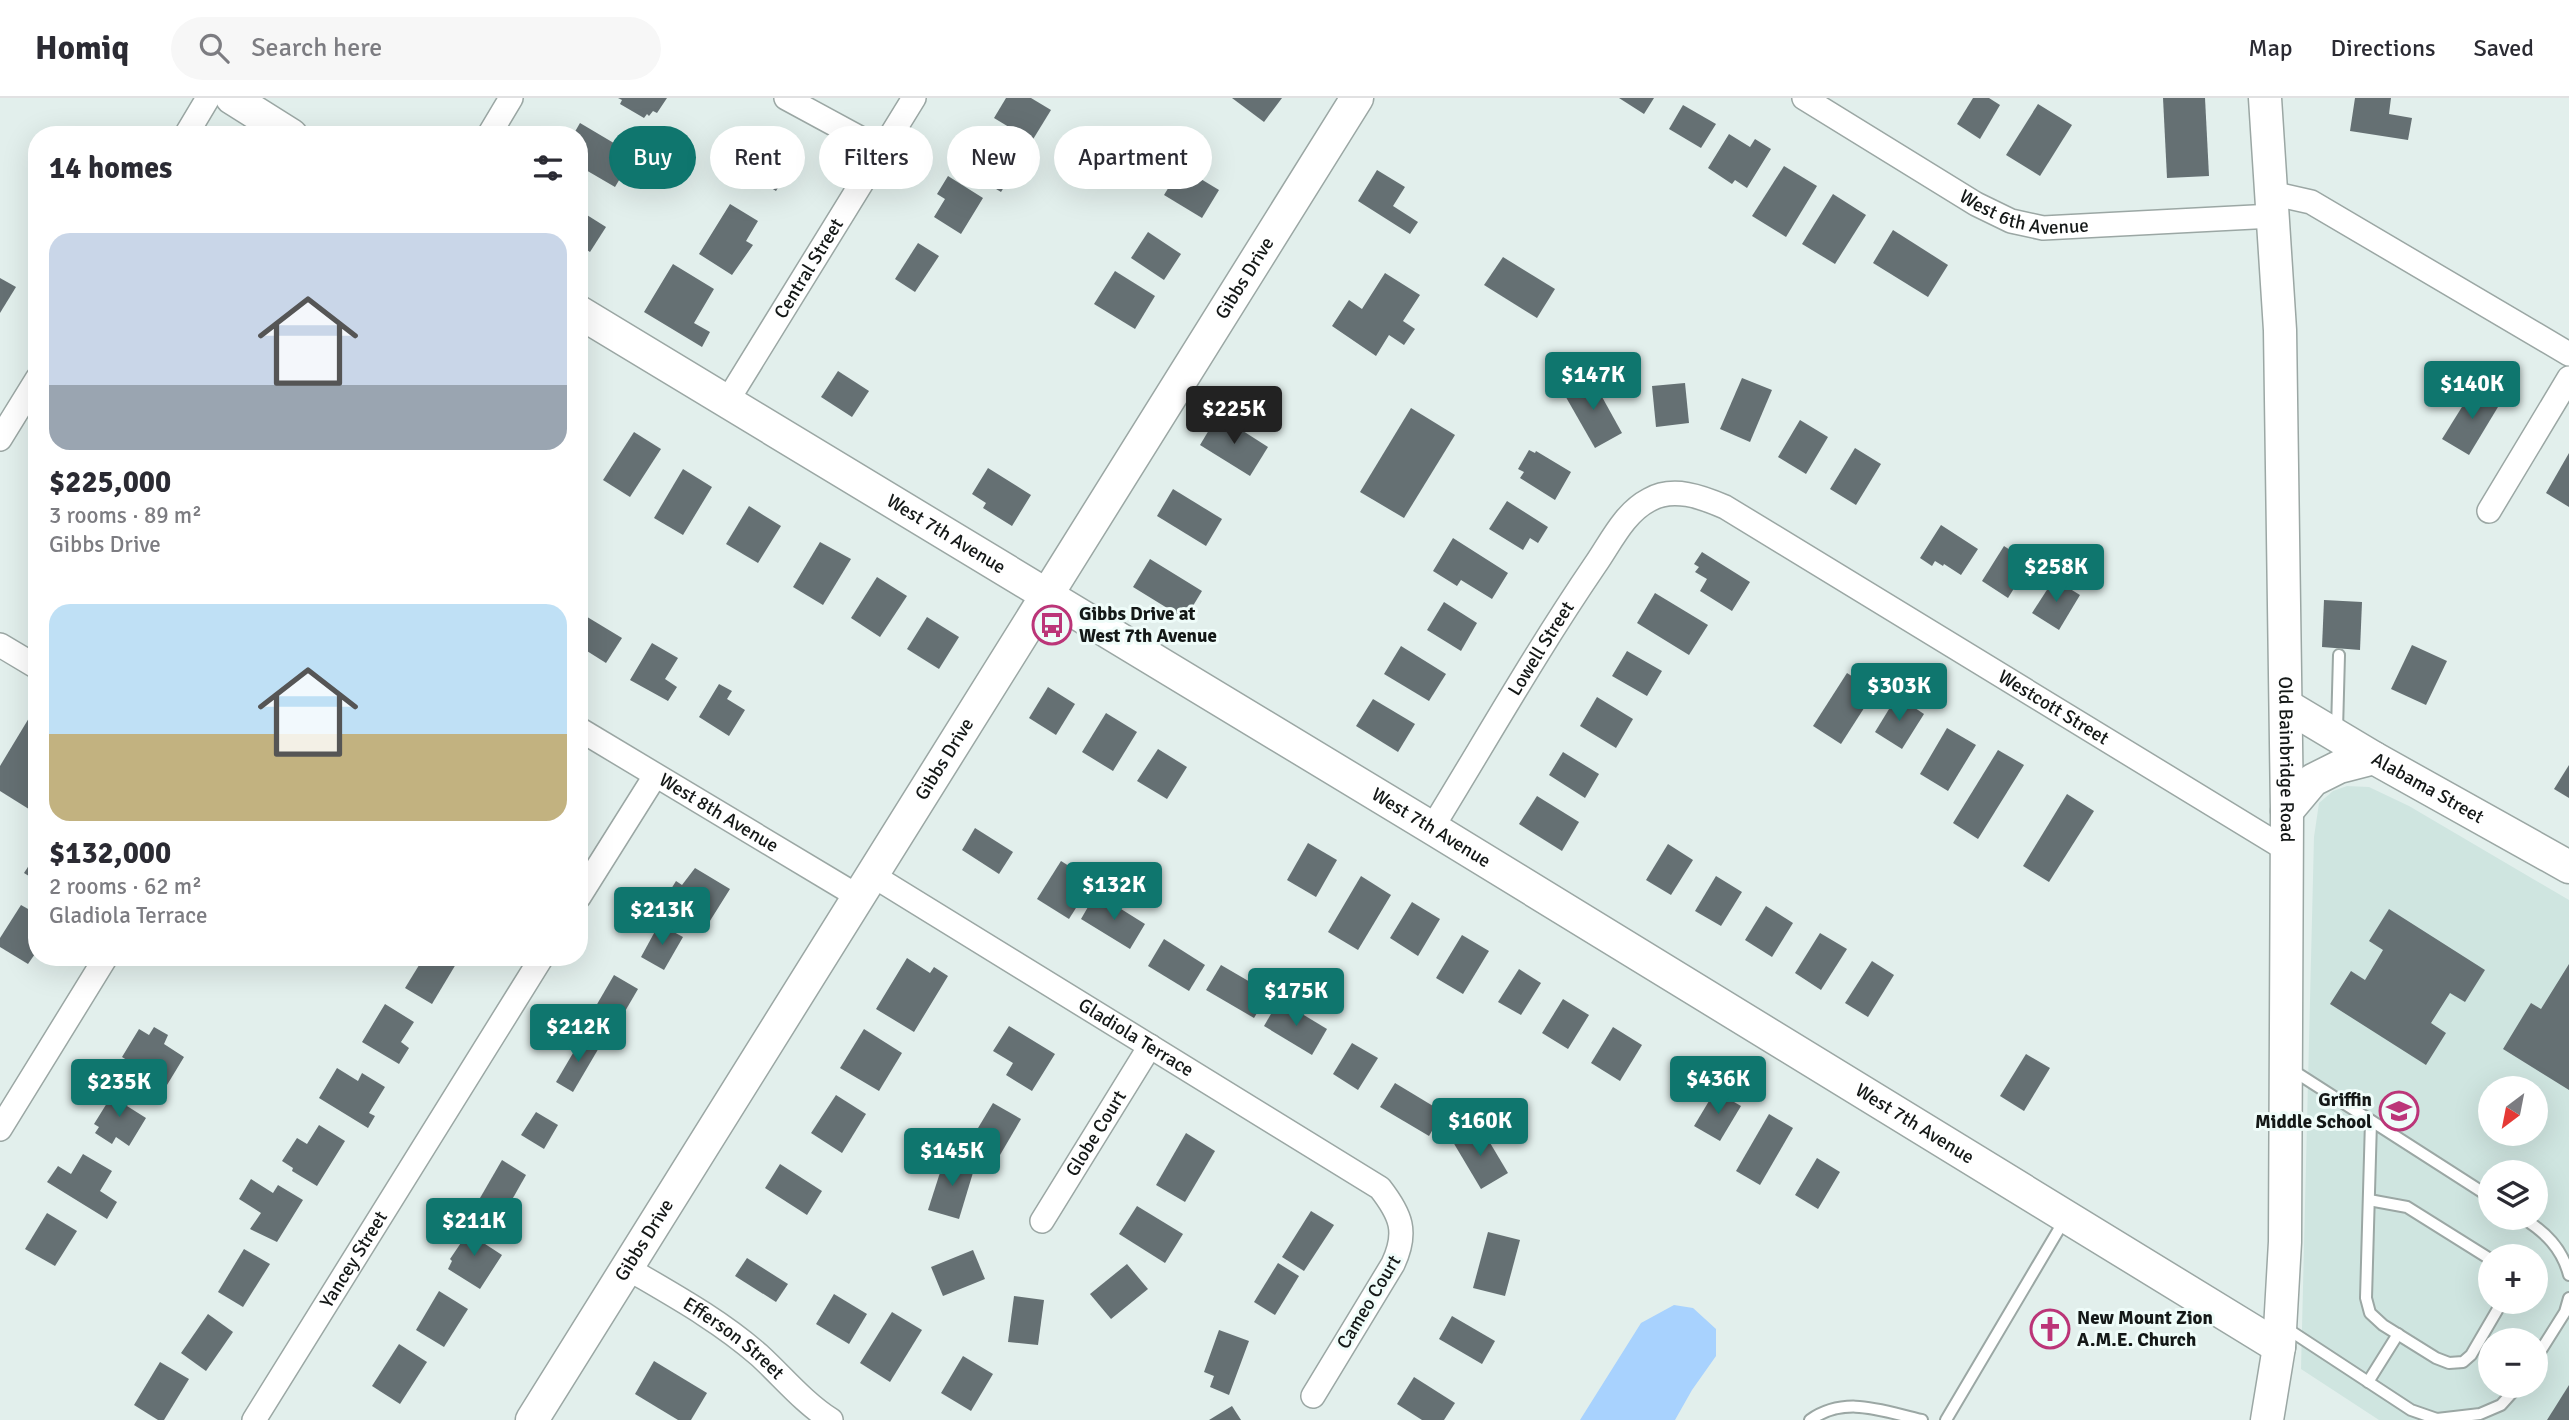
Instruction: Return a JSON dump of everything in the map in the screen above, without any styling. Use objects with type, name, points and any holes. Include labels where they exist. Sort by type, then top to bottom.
[{"type":"street","points":[[191,126],[208,98]]},
{"type":"street","points":[[232,98],[277,126]]},
{"type":"street","points":[[494,126],[511,98]]},
{"type":"street","points":[[786,98],[838,126]]},
{"type":"street","name":"Central Street","points":[[897,126],[914,98]]},
{"type":"street","name":"Gibbs Drive","points":[[532,1420],[1357,98]]},
{"type":"street","name":"West 6th Avenue","points":[[1804,98],[1976,204],[2011,221],[2043,228],[2311,202],[2569,354]]},
{"type":"street","name":"Old Bainbridge Road","points":[[2265,98],[2280,330],[2287,706],[2284,1242],[2280,1336],[2267,1420]]},
{"type":"street","name":"Central Street","points":[[726,403],[858,189]]},
{"type":"street","name":"West 7th Avenue","points":[[588,318],[1432,828],[2067,1217],[2280,1336]]},
{"type":"street","points":[[2489,511],[2569,378]]},
{"type":"street","points":[[0,439],[28,394]]},
{"type":"street","name":"Lowell Street","points":[[1432,828],[1579,588],[1631,512],[1651,498],[1671,493]]},
{"type":"street","name":"Westcott Street","points":[[1671,493],[1697,495],[1725,507],[2287,850]]},
{"type":"street","points":[[0,645],[28,662]]},
{"type":"street","name":"Alabama Street","points":[[2287,706],[2569,867]]},
{"type":"street","name":"West 8th Avenue","points":[[588,735],[655,776],[865,886]]},
{"type":"street","points":[[2287,811],[2313,780],[2339,767],[2374,758]]},
{"type":"street","points":[[588,883],[655,776]]},
{"type":"street","name":"Gladiola Terrace","points":[[865,886],[1150,1046],[1380,1188],[1393,1205]]},
{"type":"street","points":[[0,1129],[100,966]]},
{"type":"street","name":"Yancey Street","points":[[254,1420],[536,966]]},
{"type":"street","name":"Globe Court","points":[[1042,1221],[1150,1046]]},
{"type":"street","name":"Cameo Court","points":[[1313,1396],[1402,1245],[1402,1228],[1393,1205]]},
{"type":"street","name":"Efferson Street","points":[[627,1268],[715,1320],[759,1355],[804,1400],[831,1420]]},
{"type":"lane","points":[[2337,736],[2339,655]]},
{"type":"lane","points":[[2286,1066],[2478,1189]]},
{"type":"lane","points":[[2371,1121],[2366,1298],[2370,1313],[2435,1358],[2449,1363],[2463,1362],[2471,1355],[2495,1314]]},
{"type":"lane","points":[[2369,1200],[2407,1207],[2478,1251]]},
{"type":"lane","points":[[1946,1420],[2067,1217]]},
{"type":"lane","points":[[2541,1230],[2553,1241],[2569,1275]]},
{"type":"lane","points":[[2548,1339],[2565,1312],[2569,1298]]},
{"type":"lane","points":[[2368,1382],[2398,1334]]},
{"type":"lane","points":[[2280,1336],[2368,1382],[2411,1410],[2437,1419],[2480,1414],[2501,1405],[2507,1398]]},
{"type":"lane","points":[[1810,1420],[1832,1408],[1852,1405],[1922,1420]]},
{"type":"shaded area","name":"Griffin Middle School","points":[[2347,786],[2369,787],[2409,806],[2569,900],[2569,1420],[2379,1420],[2301,1369],[2314,837],[2319,803],[2333,791]]},
{"type":"water","points":[[1674,1305],[1693,1308],[1716,1329],[1716,1356],[1675,1420],[1580,1420],[1641,1323]]},
{"type":"building","points":[[618,98],[667,98],[657,113],[653,111],[644,118],[620,104],[622,100]]},
{"type":"building","points":[[1006,98],[1031,98],[1051,110],[1040,128],[1007,126],[994,118]]},
{"type":"building","points":[[1232,98],[1282,98],[1264,122]]},
{"type":"building","points":[[1619,98],[1654,98],[1644,114]]},
{"type":"building","points":[[1973,98],[1989,98],[2000,105],[1980,139],[1957,124]]},
{"type":"building","points":[[2163,98],[2205,98],[2209,176],[2167,178]]},
{"type":"building","points":[[2355,98],[2391,98],[2389,114],[2412,118],[2408,140],[2350,131]]},
{"type":"building","points":[[2038,104],[2072,125],[2040,176],[2006,155]]},
{"type":"building","points":[[1683,105],[1716,124],[1701,148],[1669,129]]},
{"type":"building","points":[[588,128],[609,140],[609,184],[588,171]]},
{"type":"building","points":[[1729,134],[1750,147],[1755,139],[1771,149],[1747,188],[1735,180],[1732,184],[1708,168]]},
{"type":"building","points":[[1784,166],[1817,186],[1786,237],[1752,216]]},
{"type":"building","points":[[1377,170],[1405,187],[1393,206],[1418,222],[1410,234],[1358,201]]},
{"type":"building","points":[[947,178],[947,189],[969,189],[983,198],[961,234],[934,217],[945,199],[937,194]]},
{"type":"building","points":[[1212,186],[1219,190],[1202,218],[1164,195],[1168,189],[1212,189]]},
{"type":"building","points":[[1833,194],[1866,215],[1835,264],[1802,244]]},
{"type":"building","points":[[730,204],[758,221],[746,241],[753,245],[732,275],[699,254]]},
{"type":"building","points":[[588,216],[606,227],[590,252],[588,251]]},
{"type":"building","points":[[1893,230],[1948,265],[1928,297],[1873,263]]},
{"type":"building","points":[[1148,232],[1181,254],[1164,280],[1131,258]]},
{"type":"building","points":[[918,243],[939,256],[915,292],[895,279]]},
{"type":"building","points":[[1503,257],[1555,289],[1537,318],[1484,285]]},
{"type":"building","points":[[673,264],[714,289],[694,323],[710,332],[702,347],[644,312]]},
{"type":"building","points":[[1115,271],[1155,296],[1135,329],[1094,304]]},
{"type":"building","points":[[1385,273],[1420,295],[1403,321],[1415,329],[1404,345],[1389,335],[1376,356],[1332,326],[1349,300],[1362,309]]},
{"type":"building","points":[[0,278],[16,287],[0,313]]},
{"type":"building","points":[[838,371],[869,391],[852,417],[821,397]]},
{"type":"building","points":[[1591,377],[1622,433],[1595,448],[1563,392]]},
{"type":"building","points":[[1742,378],[1772,390],[1750,442],[1720,429]]},
{"type":"building","points":[[1685,383],[1689,423],[1656,427],[1652,386]]},
{"type":"building","points":[[2475,386],[2501,402],[2469,455],[2442,439]]},
{"type":"building","points":[[1411,408],[1455,435],[1404,518],[1360,492]]},
{"type":"building","points":[[1218,415],[1268,447],[1250,476],[1200,445]]},
{"type":"building","points":[[1800,420],[1828,437],[1806,474],[1778,457]]},
{"type":"building","points":[[634,432],[661,449],[630,497],[603,480]]},
{"type":"building","points":[[1855,448],[1881,464],[1856,505],[1830,489]]},
{"type":"building","points":[[1529,450],[1535,453],[1536,451],[1571,472],[1555,500],[1520,478],[1524,472],[1518,469]]},
{"type":"building","points":[[2569,453],[2569,507],[2546,493]]},
{"type":"building","points":[[988,468],[1031,495],[1012,526],[983,508],[986,503],[972,494]]},
{"type":"building","points":[[683,469],[712,487],[683,535],[654,518]]},
{"type":"building","points":[[1173,489],[1222,519],[1206,546],[1157,516]]},
{"type":"building","points":[[1507,501],[1548,527],[1538,543],[1530,538],[1523,550],[1489,529]]},
{"type":"building","points":[[749,506],[781,526],[758,563],[726,544]]},
{"type":"building","points":[[1941,525],[1978,549],[1961,575],[1944,564],[1943,566],[1935,561],[1932,566],[1920,558]]},
{"type":"building","points":[[1453,538],[1508,573],[1492,599],[1461,580],[1457,586],[1433,571]]},
{"type":"building","points":[[820,542],[851,559],[823,605],[793,587]]},
{"type":"building","points":[[2004,546],[2030,563],[2008,598],[1982,581]]},
{"type":"building","points":[[1702,552],[1750,582],[1732,611],[1700,591],[1707,579],[1695,572],[1699,567],[1694,564]]},
{"type":"building","points":[[1150,559],[1202,591],[1185,619],[1133,587]]},
{"type":"building","points":[[877,577],[907,596],[880,637],[851,618]]},
{"type":"building","points":[[2054,579],[2080,595],[2059,630],[2032,613]]},
{"type":"building","points":[[1655,593],[1708,625],[1689,655],[1637,623]]},
{"type":"building","points":[[2324,600],[2362,602],[2360,650],[2322,647]]},
{"type":"building","points":[[1444,602],[1477,623],[1461,651],[1427,630]]},
{"type":"building","points":[[588,617],[622,638],[606,663],[588,652]]},
{"type":"building","points":[[927,617],[959,637],[939,669],[907,649]]},
{"type":"building","points":[[652,643],[678,658],[665,679],[677,687],[668,701],[630,680]]},
{"type":"building","points":[[2412,645],[2447,661],[2426,705],[2391,689]]},
{"type":"building","points":[[1401,646],[1446,674],[1429,701],[1384,674]]},
{"type":"building","points":[[1627,651],[1662,671],[1647,696],[1612,676]]},
{"type":"building","points":[[1847,673],[1875,691],[1841,744],[1813,726]]},
{"type":"building","points":[[719,684],[732,691],[727,699],[745,710],[729,736],[699,717]]},
{"type":"building","points":[[1048,687],[1075,704],[1056,735],[1029,718]]},
{"type":"building","points":[[1897,696],[1924,714],[1902,749],[1875,732]]},
{"type":"building","points":[[1597,697],[1633,719],[1616,748],[1580,726]]},
{"type":"building","points":[[1373,699],[1415,724],[1398,752],[1356,726]]},
{"type":"building","points":[[1106,713],[1137,732],[1113,771],[1082,752]]},
{"type":"building","points":[[28,720],[28,808],[0,791],[0,766]]},
{"type":"building","points":[[1947,728],[1976,745],[1948,791],[1920,774]]},
{"type":"building","points":[[1158,749],[1187,767],[1167,799],[1137,781]]},
{"type":"building","points":[[1998,750],[2024,765],[1978,839],[1953,823]]},
{"type":"building","points":[[1563,752],[1599,774],[1585,798],[1549,775]]},
{"type":"building","points":[[2569,765],[2569,798],[2554,789]]},
{"type":"building","points":[[2067,794],[2094,811],[2049,882],[2023,866]]},
{"type":"building","points":[[1537,796],[1579,822],[1562,851],[1519,824]]},
{"type":"building","points":[[975,828],[1013,852],[999,874],[962,850]]},
{"type":"building","points":[[1308,843],[1337,860],[1316,897],[1287,880]]},
{"type":"building","points":[[1668,844],[1693,860],[1671,895],[1646,880]]},
{"type":"building","points":[[1061,861],[1093,881],[1069,919],[1037,899]]},
{"type":"building","points":[[695,868],[730,889],[708,924],[692,914],[689,919],[675,910],[677,906],[672,902],[674,898],[668,894],[676,881],[682,885]]},
{"type":"building","points":[[1361,876],[1391,895],[1358,950],[1328,932]]},
{"type":"building","points":[[1716,876],[1742,892],[1721,926],[1695,911]]},
{"type":"building","points":[[1105,899],[1145,924],[1130,949],[1081,919],[1092,900],[1101,905]]},
{"type":"building","points":[[1412,902],[1440,919],[1418,956],[1390,938]]},
{"type":"building","points":[[21,905],[28,909],[28,964],[0,947],[0,938]]},
{"type":"building","points":[[1766,906],[1793,923],[1772,957],[1745,940]]},
{"type":"building","points":[[2389,909],[2485,970],[2465,1002],[2450,993],[2431,1023],[2446,1033],[2426,1065],[2330,1004],[2351,971],[2365,980],[2383,950],[2369,941]]},
{"type":"building","points":[[659,924],[683,937],[664,970],[641,957]]},
{"type":"building","points":[[1820,933],[1847,949],[1821,990],[1795,973]]},
{"type":"building","points":[[1462,935],[1489,951],[1463,994],[1436,978]]},
{"type":"building","points":[[1164,939],[1205,965],[1189,991],[1148,966]]},
{"type":"building","points":[[907,958],[930,973],[934,967],[948,976],[914,1032],[876,1009]]},
{"type":"building","points":[[1872,961],[1894,975],[1868,1017],[1845,1003]]},
{"type":"building","points":[[2569,964],[2569,1090],[2503,1049],[2531,1003],[2541,1009]]},
{"type":"building","points":[[1221,965],[1269,993],[1254,1018],[1206,990]]},
{"type":"building","points":[[418,966],[455,966],[432,1004],[405,988]]},
{"type":"building","points":[[1519,969],[1541,983],[1521,1015],[1498,1002]]},
{"type":"building","points":[[614,975],[638,989],[613,1032],[589,1018]]},
{"type":"building","points":[[1563,999],[1589,1015],[1568,1049],[1542,1033]]},
{"type":"building","points":[[1279,1000],[1327,1029],[1312,1055],[1264,1026]]},
{"type":"building","points":[[385,1004],[414,1022],[401,1042],[409,1048],[399,1064],[362,1042]]},
{"type":"building","points":[[1009,1026],[1055,1054],[1032,1091],[1006,1075],[1013,1063],[993,1051]]},
{"type":"building","points":[[154,1027],[168,1035],[164,1044],[184,1057],[167,1085],[122,1057],[139,1029],[149,1035]]},
{"type":"building","points":[[1613,1027],[1642,1045],[1620,1081],[1591,1063]]},
{"type":"building","points":[[864,1029],[902,1053],[879,1091],[840,1068]]},
{"type":"building","points":[[583,1036],[600,1046],[573,1092],[556,1082]]},
{"type":"building","points":[[1352,1043],[1378,1058],[1358,1090],[1333,1074]]},
{"type":"building","points":[[2026,1054],[2050,1068],[2024,1111],[2000,1096]]},
{"type":"building","points":[[337,1068],[358,1081],[362,1073],[385,1087],[369,1113],[375,1116],[368,1128],[319,1098]]},
{"type":"building","points":[[1395,1083],[1443,1112],[1429,1136],[1380,1107]]},
{"type":"building","points":[[117,1087],[132,1097],[127,1106],[146,1118],[129,1146],[116,1137],[112,1144],[95,1133],[99,1127],[94,1124]]},
{"type":"building","points":[[1715,1091],[1741,1106],[1720,1141],[1694,1126]]},
{"type":"building","points":[[836,1095],[866,1114],[842,1153],[811,1133]]},
{"type":"building","points":[[993,1103],[1021,1119],[1000,1155],[972,1138]]},
{"type":"building","points":[[536,1112],[558,1125],[544,1149],[521,1135]]},
{"type":"building","points":[[1769,1114],[1793,1128],[1760,1185],[1736,1171]]},
{"type":"building","points":[[319,1125],[345,1141],[317,1186],[292,1171],[293,1168],[282,1161],[297,1138],[307,1144]]},
{"type":"building","points":[[1480,1126],[1508,1173],[1481,1189],[1453,1142]]},
{"type":"building","points":[[1186,1133],[1215,1151],[1185,1202],[1156,1185]]},
{"type":"building","points":[[83,1154],[112,1171],[100,1191],[117,1202],[107,1219],[47,1182],[58,1166],[71,1174]]},
{"type":"building","points":[[945,1157],[975,1166],[959,1219],[928,1210]]},
{"type":"building","points":[[1817,1158],[1840,1172],[1818,1209],[1795,1195]]},
{"type":"building","points":[[502,1160],[526,1175],[505,1212],[480,1198]]},
{"type":"building","points":[[780,1164],[822,1191],[807,1215],[765,1188]]},
{"type":"building","points":[[251,1179],[273,1193],[278,1185],[303,1200],[277,1242],[250,1229],[261,1213],[239,1199]]},
{"type":"building","points":[[1137,1206],[1183,1234],[1165,1263],[1119,1234]]},
{"type":"building","points":[[1311,1211],[1334,1225],[1304,1271],[1282,1257]]},
{"type":"building","points":[[47,1213],[77,1231],[55,1266],[25,1249]]},
{"type":"building","points":[[473,1225],[487,1234],[482,1242],[502,1255],[480,1289],[448,1269],[452,1261],[450,1259]]},
{"type":"building","points":[[1488,1232],[1520,1240],[1505,1296],[1473,1288]]},
{"type":"building","points":[[244,1249],[270,1264],[243,1307],[218,1292]]},
{"type":"building","points":[[973,1250],[985,1279],[943,1296],[931,1267]]},
{"type":"building","points":[[747,1258],[788,1284],[776,1302],[735,1276]]},
{"type":"building","points":[[1278,1263],[1299,1276],[1275,1315],[1254,1302]]},
{"type":"building","points":[[1127,1264],[1148,1289],[1111,1319],[1090,1294]]},
{"type":"building","points":[[439,1291],[468,1309],[444,1347],[416,1330]]},
{"type":"building","points":[[834,1294],[867,1314],[849,1344],[816,1324]]},
{"type":"building","points":[[1014,1296],[1044,1300],[1038,1345],[1008,1342]]},
{"type":"building","points":[[892,1312],[922,1330],[890,1382],[860,1363]]},
{"type":"building","points":[[208,1314],[233,1332],[206,1371],[181,1353]]},
{"type":"building","points":[[1452,1316],[1495,1341],[1482,1364],[1439,1339]]},
{"type":"building","points":[[1219,1330],[1249,1341],[1229,1395],[1210,1387],[1214,1376],[1204,1372]]},
{"type":"building","points":[[399,1344],[427,1362],[400,1404],[372,1386]]},
{"type":"building","points":[[963,1356],[993,1374],[971,1411],[941,1393]]},
{"type":"building","points":[[654,1361],[707,1393],[691,1420],[678,1420],[635,1394]]},
{"type":"building","points":[[160,1362],[189,1379],[164,1420],[158,1420],[134,1405]]},
{"type":"building","points":[[1414,1377],[1455,1403],[1444,1420],[1422,1420],[1397,1404]]},
{"type":"building","points":[[2569,1385],[2569,1420],[2547,1420]]},
{"type":"building","points":[[1232,1406],[1241,1420],[1209,1420]]},
{"type":"place","name":"Gibbs Drive at West 7th Avenue","points":[[1052,625]]},
{"type":"place","name":"Griffin Middle School","points":[[2399,1111]]},
{"type":"place","name":"New Mount Zion A.M.E. Church","points":[[2050,1329]]}]
